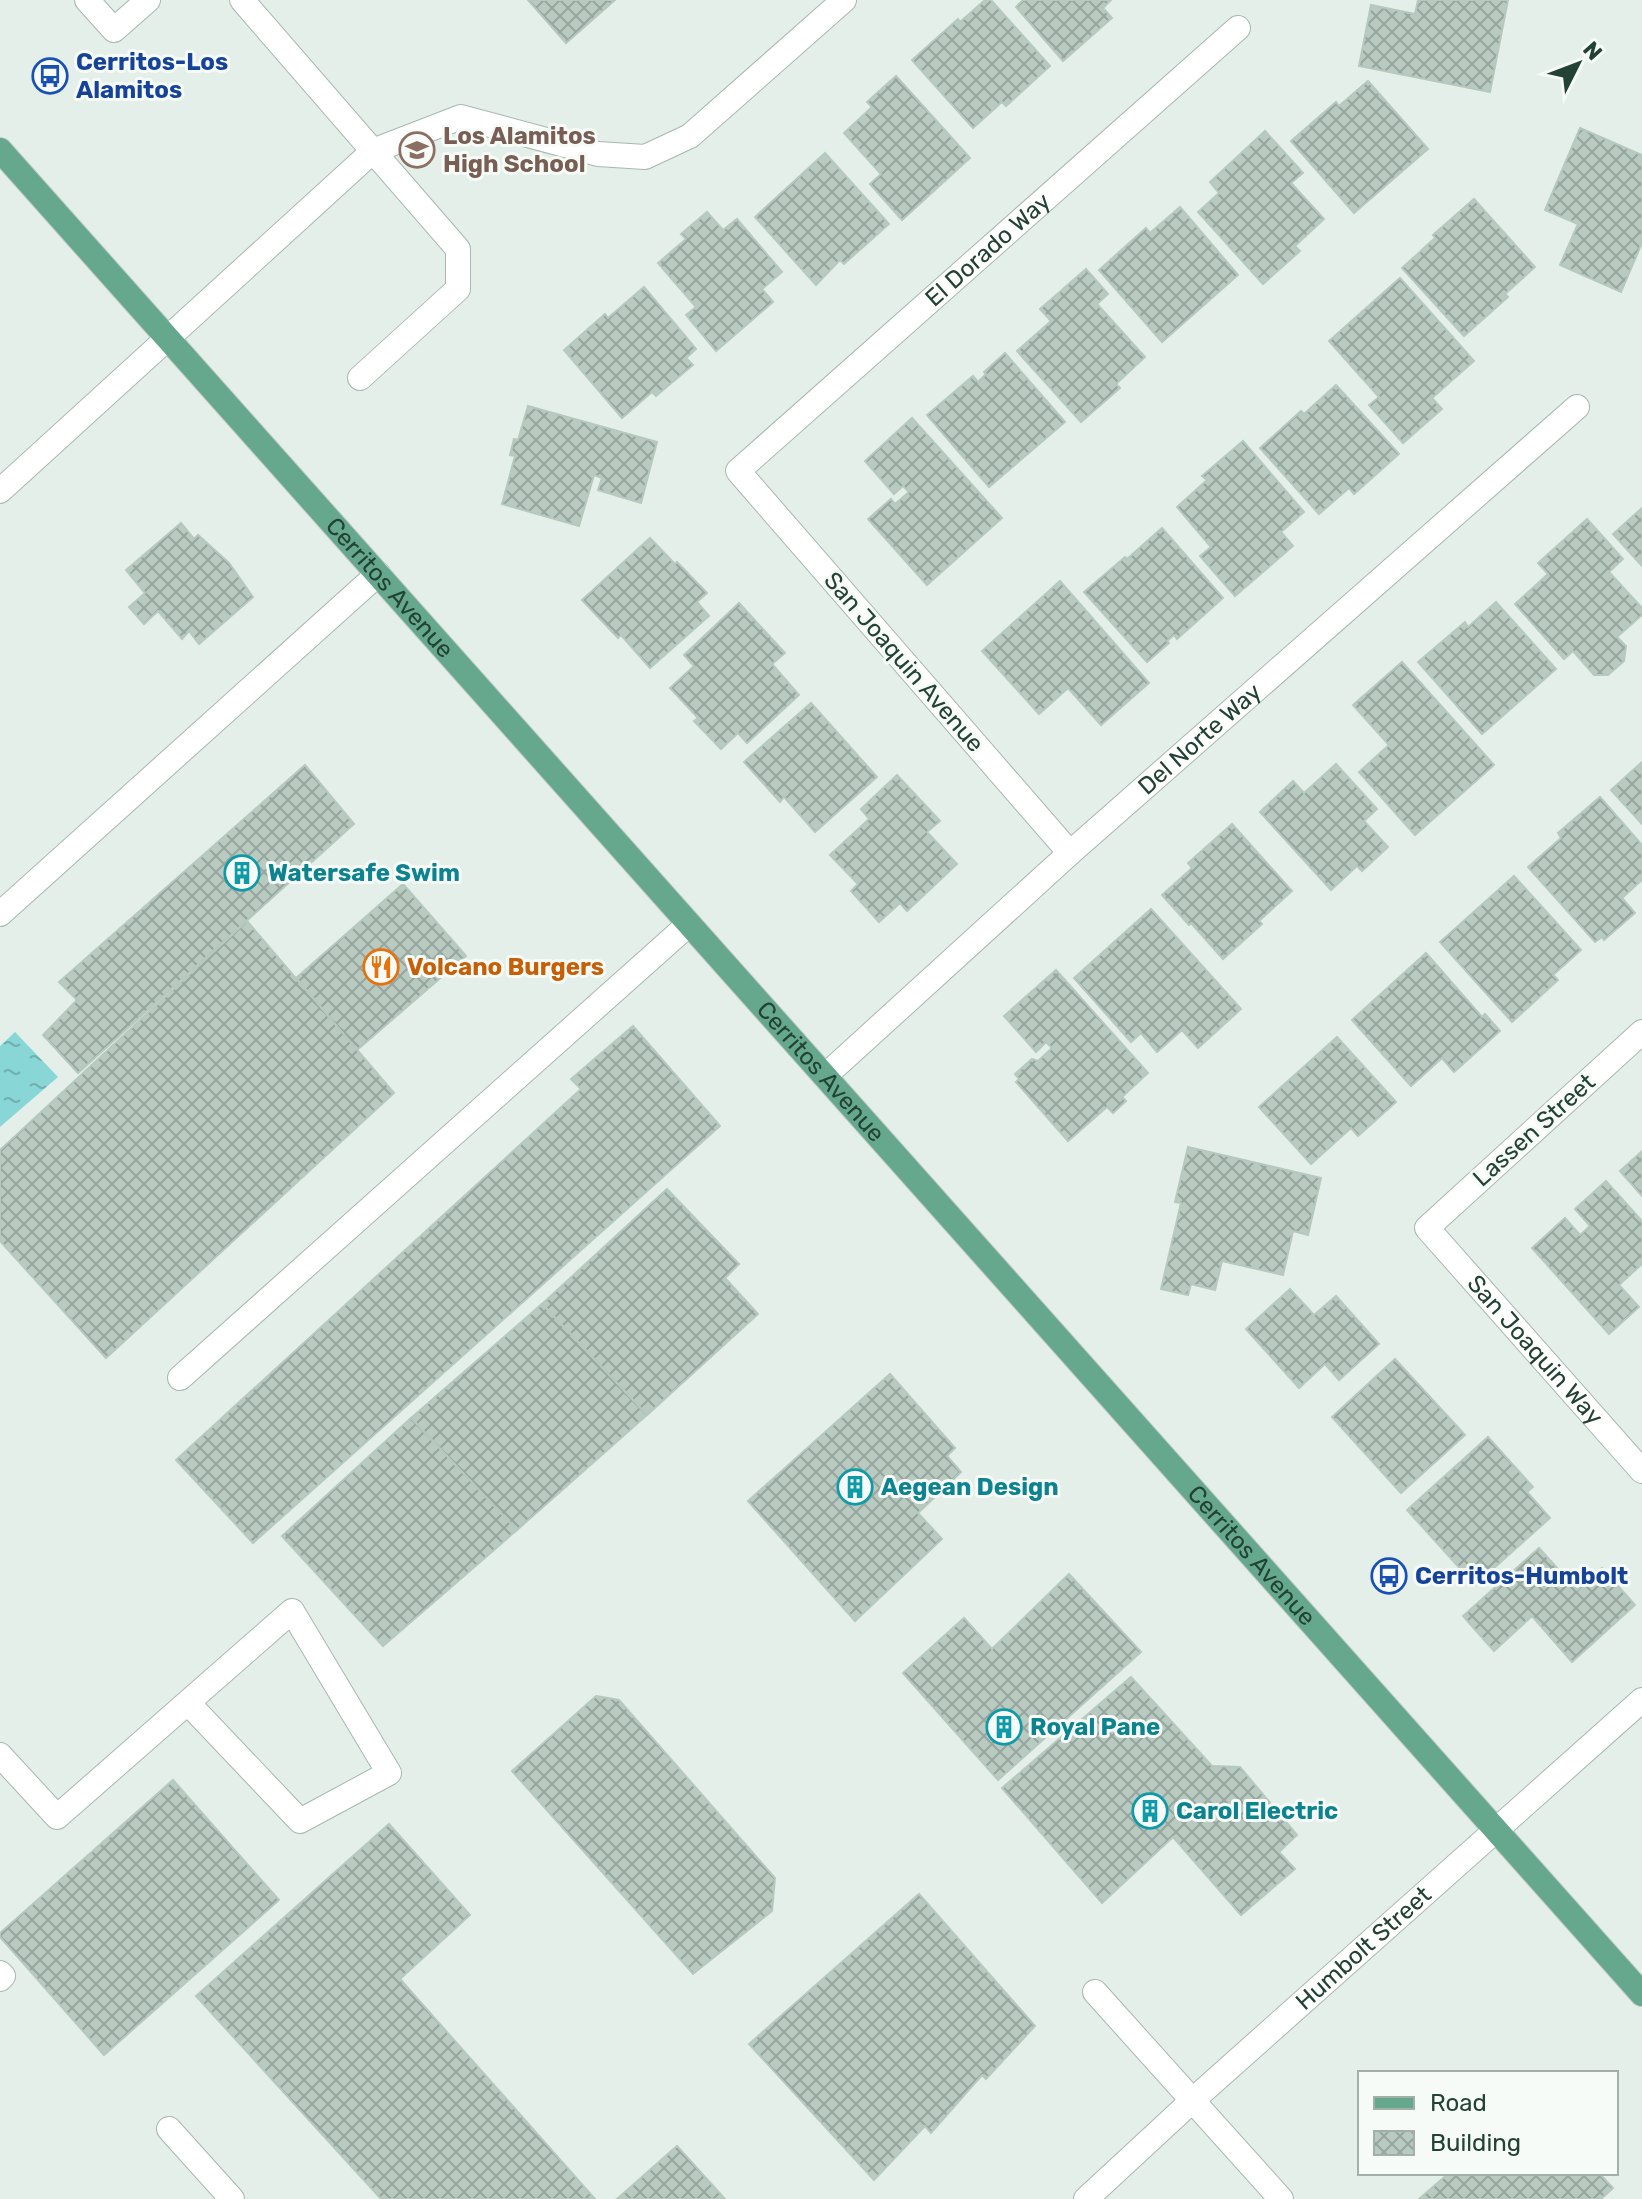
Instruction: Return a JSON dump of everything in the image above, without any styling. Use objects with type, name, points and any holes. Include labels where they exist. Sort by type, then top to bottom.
[{"type":"main road","name":"Cerritos Avenue","points":[[0,150],[1642,1994]]},
{"type":"street","points":[[87,0],[114,30],[148,0]]},
{"type":"street","points":[[242,0],[458,249],[458,289],[360,378]]},
{"type":"street","points":[[0,491],[373,151],[461,117],[598,154],[645,157],[690,136],[844,0]]},
{"type":"street","name":"El Dorado Way","points":[[738,471],[1238,28]]},
{"type":"street","name":"Del Norte Way","points":[[825,1076],[1070,853],[1577,407]]},
{"type":"street","name":"San Joaquin Avenue","points":[[738,471],[1070,853]]},
{"type":"street","points":[[0,914],[378,574]]},
{"type":"street","points":[[180,1378],[689,924]]},
{"type":"street","name":"Lassen Street","points":[[1427,1228],[1642,1032]]},
{"type":"street","name":"San Joaquin Way","points":[[1427,1228],[1642,1471]]},
{"type":"street","points":[[0,1755],[57,1817],[292,1611],[389,1773],[300,1821],[188,1703]]},
{"type":"street","name":"Humbolt Street","points":[[1086,2199],[1642,1700]]},
{"type":"street","points":[[1095,1992],[1281,2199]]},
{"type":"street","points":[[169,2129],[232,2199]]},
{"type":"water","points":[[15,1032],[58,1077],[0,1127],[0,1046]]},
{"type":"building","points":[[528,0],[615,0],[566,43]]},
{"type":"building","points":[[985,0],[991,0],[1050,66],[1006,106],[1002,102],[973,128],[912,60],[958,19],[960,22]]},
{"type":"building","points":[[1023,0],[1111,0],[1103,8],[1112,18],[1063,61],[1016,7]]},
{"type":"building","points":[[1418,0],[1508,0],[1490,92],[1359,66],[1371,5],[1415,14]]},
{"type":"building","points":[[896,76],[970,158],[902,220],[870,184],[881,174],[844,133],[872,107],[867,102]]},
{"type":"building","points":[[1368,81],[1428,149],[1354,213],[1291,141],[1336,102],[1339,106]]},
{"type":"building","points":[[1580,128],[1642,155],[1642,243],[1621,292],[1560,265],[1578,224],[1545,210]]},
{"type":"building","points":[[1265,131],[1303,173],[1291,183],[1324,219],[1295,246],[1300,251],[1263,284],[1198,212],[1219,193],[1210,182]]},
{"type":"building","points":[[825,153],[889,224],[844,264],[840,260],[816,285],[755,217]]},
{"type":"building","points":[[1474,199],[1535,267],[1505,294],[1508,297],[1464,336],[1402,268]]},
{"type":"building","points":[[1180,207],[1238,275],[1162,342],[1099,270],[1146,228],[1150,233]]},
{"type":"building","points":[[707,212],[723,230],[737,219],[782,272],[762,289],[773,302],[716,351],[686,315],[696,307],[658,263],[686,239],[681,234]]},
{"type":"building","points":[[1086,269],[1108,294],[1097,304],[1145,357],[1116,384],[1120,388],[1081,422],[1017,351],[1051,321],[1040,309]]},
{"type":"building","points":[[1400,278],[1474,361],[1432,398],[1442,409],[1403,443],[1369,405],[1379,397],[1329,341]]},
{"type":"building","points":[[644,287],[696,349],[686,358],[693,365],[656,396],[652,392],[622,418],[564,350],[605,314],[608,318]]},
{"type":"building","points":[[1005,353],[1065,422],[989,487],[927,415],[973,376],[978,382],[986,374],[984,372]]},
{"type":"building","points":[[1336,385],[1399,454],[1354,494],[1349,488],[1319,514],[1260,448]]},
{"type":"building","points":[[528,406],[657,442],[641,503],[598,490],[602,478],[594,475],[579,526],[502,504],[515,456],[510,455],[514,439],[518,440]]},
{"type":"building","points":[[912,418],[1002,518],[927,585],[868,519],[891,499],[895,504],[909,492],[903,486],[894,494],[865,461]]},
{"type":"building","points":[[1243,441],[1304,512],[1281,532],[1293,546],[1235,596],[1200,556],[1211,547],[1177,507],[1207,480],[1202,476]]},
{"type":"building","points":[[1642,508],[1642,566],[1613,534]]},
{"type":"building","points":[[1587,519],[1623,559],[1609,572],[1642,608],[1642,615],[1617,637],[1626,646],[1624,661],[1608,675],[1594,675],[1573,651],[1564,659],[1515,604],[1548,574],[1538,563]]},
{"type":"building","points":[[181,523],[194,539],[198,535],[229,563],[253,597],[199,644],[189,631],[182,639],[158,611],[144,624],[129,607],[145,593],[126,570]]},
{"type":"building","points":[[1162,528],[1223,598],[1177,639],[1174,635],[1147,662],[1084,592]]},
{"type":"building","points":[[650,538],[707,593],[697,602],[709,616],[650,668],[621,635],[618,638],[582,600]]},
{"type":"building","points":[[1060,581],[1149,683],[1101,725],[1068,688],[1039,714],[982,651]]},
{"type":"building","points":[[1496,602],[1556,669],[1482,734],[1418,662],[1465,622],[1468,627]]},
{"type":"building","points":[[739,603],[785,653],[772,664],[799,695],[747,743],[738,733],[721,749],[694,721],[698,718],[670,688],[694,666],[684,655]]},
{"type":"building","points":[[1402,662],[1494,765],[1415,835],[1359,772],[1389,745],[1353,705]]},
{"type":"building","points":[[811,703],[877,777],[815,832],[784,797],[780,802],[744,762]]},
{"type":"building","points":[[1642,762],[1642,824],[1611,790]]},
{"type":"building","points":[[1336,764],[1377,809],[1364,821],[1388,847],[1362,871],[1357,866],[1331,890],[1260,812],[1293,781],[1304,793]]},
{"type":"building","name":"Watersafe Swim","points":[[305,765],[354,824],[78,1073],[43,1035],[77,1000],[59,982]]},
{"type":"building","points":[[897,775],[940,821],[927,832],[957,864],[907,911],[900,903],[879,922],[851,891],[858,884],[830,855],[869,819],[861,809]]},
{"type":"building","points":[[1600,797],[1642,845],[1642,880],[1622,898],[1635,913],[1604,940],[1602,937],[1595,942],[1528,867],[1561,838],[1558,833]]},
{"type":"building","points":[[1232,824],[1292,891],[1259,921],[1262,924],[1223,959],[1162,895],[1192,868],[1188,863]]},
{"type":"building","points":[[1514,876],[1581,950],[1553,975],[1558,980],[1512,1022],[1440,942]]},
{"type":"building","name":"Volcano Burgers","points":[[403,884],[466,956],[357,1050],[296,978]]},
{"type":"building","points":[[1151,909],[1241,1009],[1198,1048],[1182,1030],[1157,1052],[1141,1033],[1131,1042],[1074,978]]},
{"type":"building","points":[[247,921],[394,1093],[106,1358],[0,1241],[0,1150]]},
{"type":"building","points":[[1426,953],[1482,1017],[1485,1014],[1500,1031],[1454,1072],[1442,1058],[1411,1086],[1352,1020]]},
{"type":"building","points":[[1056,970],[1148,1073],[1122,1097],[1126,1101],[1113,1113],[1107,1107],[1068,1141],[1016,1082],[1019,1079],[1015,1074],[1032,1059],[1038,1061],[1052,1048],[1046,1042],[1036,1052],[1004,1016]]},
{"type":"building","points":[[633,1026],[720,1126],[253,1543],[176,1460],[581,1089],[571,1079]]},
{"type":"building","points":[[1337,1037],[1396,1102],[1358,1136],[1351,1128],[1311,1164],[1259,1107]]},
{"type":"building","points":[[1188,1147],[1321,1178],[1308,1235],[1293,1231],[1283,1275],[1222,1261],[1215,1290],[1191,1284],[1188,1295],[1161,1289],[1181,1203],[1175,1202]]},
{"type":"building","points":[[1642,1151],[1642,1196],[1620,1171]]},
{"type":"building","points":[[1606,1181],[1642,1221],[1642,1264],[1619,1285],[1639,1307],[1609,1334],[1532,1248],[1565,1218],[1580,1235],[1590,1226],[1575,1209]]},
{"type":"building","points":[[667,1189],[739,1264],[725,1278],[758,1314],[647,1415],[542,1304]]},
{"type":"building","points":[[1290,1289],[1314,1315],[1336,1296],[1379,1344],[1339,1380],[1325,1364],[1299,1388],[1246,1329]]},
{"type":"building","points":[[542,1304],[647,1415],[517,1530],[411,1418]]},
{"type":"building","points":[[1395,1359],[1465,1435],[1401,1493],[1332,1417]]},
{"type":"building","name":"Aegean Design","points":[[890,1374],[955,1448],[947,1456],[961,1472],[918,1513],[942,1539],[855,1621],[748,1501]]},
{"type":"building","points":[[411,1418],[517,1530],[383,1646],[282,1536]]},
{"type":"building","points":[[1488,1437],[1533,1487],[1527,1492],[1550,1518],[1475,1585],[1407,1510]]},
{"type":"building","points":[[1539,1548],[1577,1590],[1602,1568],[1635,1605],[1572,1662],[1532,1616],[1494,1651],[1463,1616]]},
{"type":"building","name":"Royal Pane","points":[[1069,1574],[1141,1652],[998,1780],[903,1673],[964,1618],[992,1649]]},
{"type":"building","name":"Carol Electric","points":[[1131,1677],[1212,1766],[1240,1767],[1297,1835],[1279,1852],[1295,1869],[1241,1915],[1173,1837],[1102,1903],[1002,1788]]},
{"type":"building","points":[[596,1696],[619,1700],[775,1878],[772,1911],[693,1974],[512,1771]]},
{"type":"building","points":[[173,1780],[279,1900],[104,2055],[0,1937],[0,1933]]},
{"type":"building","points":[[389,1824],[470,1915],[400,1979],[595,2199],[381,2199],[196,1996]]},
{"type":"building","points":[[919,1894],[1035,2026],[986,2079],[982,2075],[931,2133],[925,2126],[874,2180],[749,2044]]},
{"type":"building","points":[[677,2146],[725,2199],[617,2199]]},
{"type":"building","points":[[1447,2175],[1601,2175],[1613,2188],[1601,2199],[1419,2199]]},
{"type":"place","name":"Cerritos-Los Alamitos","points":[[50,76]]},
{"type":"place","name":"Los Alamitos High School","points":[[417,150]]},
{"type":"place","name":"Watersafe Swim","points":[[242,873]]},
{"type":"place","name":"Volcano Burgers","points":[[381,967]]},
{"type":"place","name":"Aegean Design","points":[[855,1487]]},
{"type":"place","name":"Cerritos-Humbolt","points":[[1389,1576]]},
{"type":"place","name":"Royal Pane","points":[[1004,1727]]},
{"type":"place","name":"Carol Electric","points":[[1150,1811]]}]
